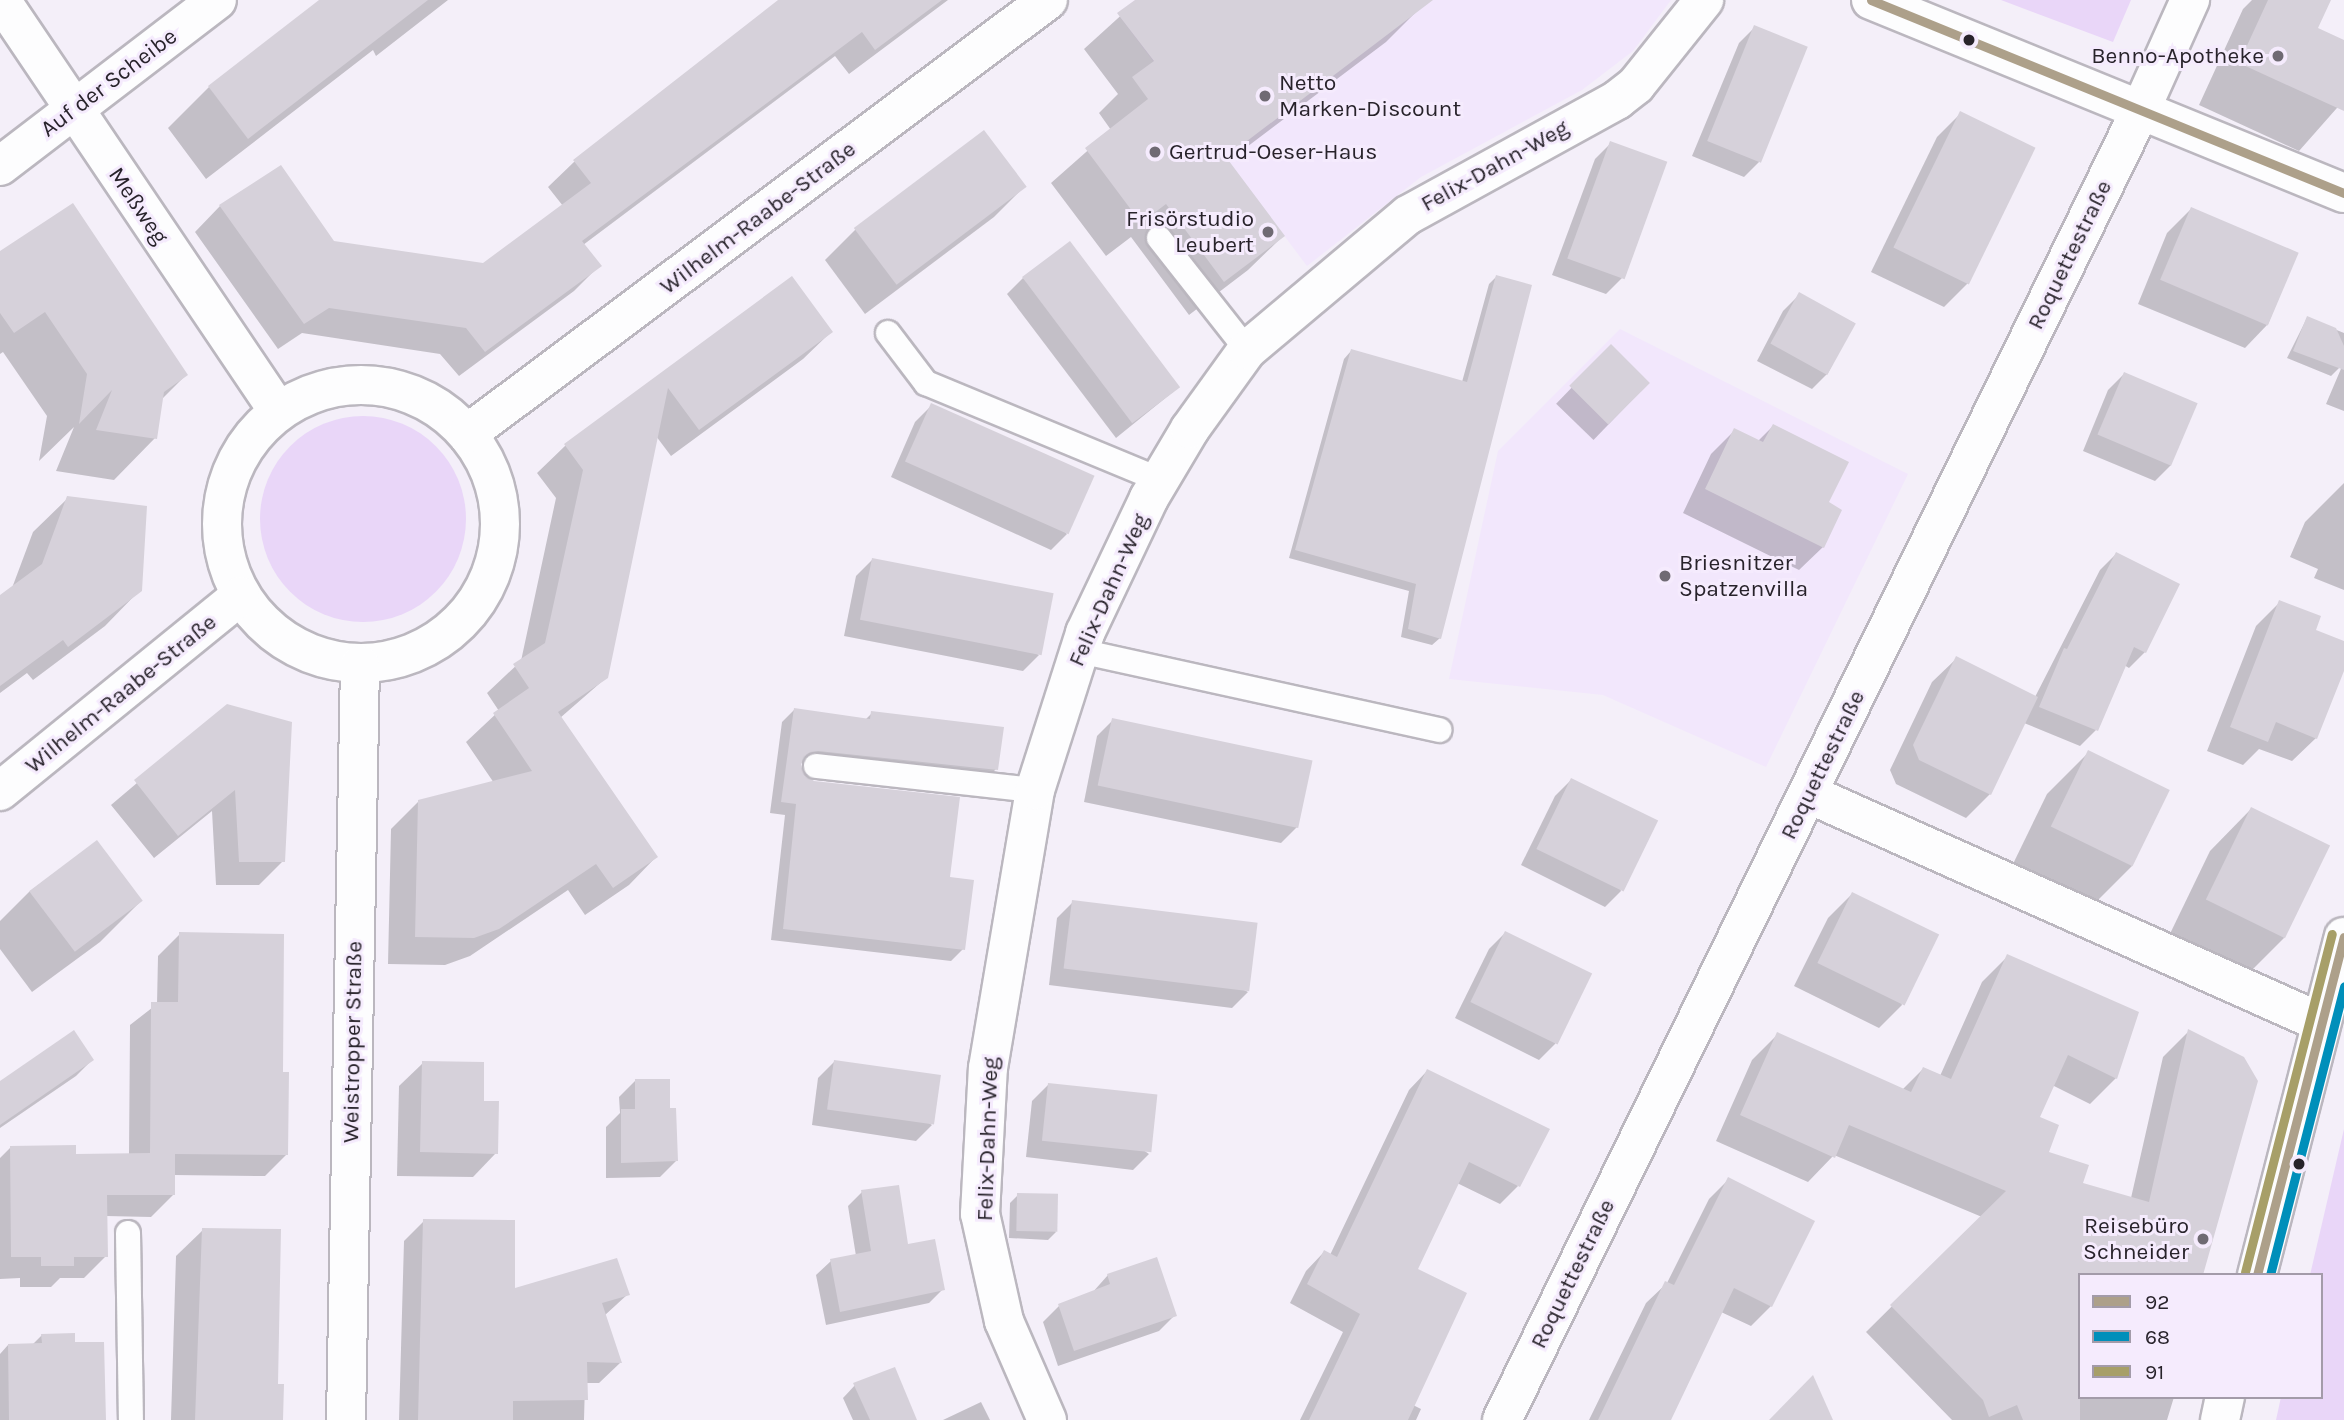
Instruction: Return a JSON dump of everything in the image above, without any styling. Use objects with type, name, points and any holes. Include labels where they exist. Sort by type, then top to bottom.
[{"type":"street","name":"Meßweg","points":[[1,0],[278,410]]},
{"type":"street","name":"Auf der Scheibe","points":[[0,166],[217,0]]},
{"type":"street","name":"Wilhelm-Raabe-Straße","points":[[467,434],[1048,0]]},
{"type":"street","name":"Felix-Dahn-Weg","points":[[1047,1420],[1004,1321],[980,1214],[988,1068],[1035,790],[1080,651],[1160,480],[1190,429],[1247,350],[1408,215],[1617,100],[1636,85],[1704,0]]},
{"type":"street","points":[[1871,0],[2344,193]]},
{"type":"street","name":"Roquettestraße","points":[[1502,1420],[2141,109],[2190,0]]},
{"type":"street","points":[[385,385],[433,403],[467,434],[490,468],[500,538],[486,587],[453,631],[411,656],[360,665],[315,657],[268,630],[240,596],[220,521],[236,458],[278,410],[331,386],[385,385]]},
{"type":"street","name":"Wilhelm-Raabe-Straße","points":[[0,791],[240,596]]},
{"type":"street","name":"Weistropper Straße","points":[[346,1420],[360,665]]},
{"type":"street","points":[[1809,794],[2320,1022]]},
{"type":"street","points":[[2257,1273],[2344,937]]},
{"type":"street","points":[[2220,1420],[2225,1399]]},
{"type":"lane","points":[[1158,238],[1247,350]]},
{"type":"lane","points":[[888,332],[926,383],[1160,480]]},
{"type":"lane","points":[[1080,651],[1438,730]]},
{"type":"lane","points":[[816,766],[1035,790]]},
{"type":"lane","points":[[128,1233],[131,1420]]},
{"type":"shaded area","points":[[1135,0],[1671,0],[1633,51],[1582,90],[1421,177],[1307,266],[1117,13]]},
{"type":"shaded area","points":[[2001,0],[2131,0],[2113,42]]},
{"type":"shaded area","name":"Briesnitzer Spatzenvilla","points":[[1620,329],[1908,474],[1766,767],[1603,695],[1449,679],[1498,451]]},
{"type":"shaded area","points":[[363,416],[403,424],[436,446],[458,479],[466,519],[458,559],[436,592],[403,614],[363,622],[323,614],[290,592],[268,559],[260,519],[268,479],[290,446],[323,424]]},
{"type":"shaded area","points":[[2344,1129],[2344,1420],[2276,1420],[2281,1399],[2323,1399],[2323,1273],[2310,1273]]},
{"type":"building","points":[[319,0],[428,0],[248,139],[208,86]]},
{"type":"building","points":[[778,0],[942,0],[875,50],[862,32],[582,241],[602,266],[485,352],[466,328],[329,308],[304,324],[219,205],[281,165],[334,241],[483,263],[591,183],[573,160]]},
{"type":"building","points":[[1135,0],[1433,0],[1226,157],[1285,236],[1224,282],[1166,204],[1141,223],[1085,148],[1148,99],[1132,77],[1154,61],[1117,13]]},
{"type":"building","points":[[2268,0],[2331,0],[2318,28],[2344,40],[2344,111],[2239,63]]},
{"type":"building","points":[[1754,25],[1808,47],[1761,163],[1707,141]]},
{"type":"building","points":[[1960,111],[2035,148],[1969,284],[1893,248]]},
{"type":"building","points":[[984,130],[1027,187],[897,285],[854,228]]},
{"type":"building","points":[[1610,141],[1667,162],[1625,279],[1567,258]]},
{"type":"building","points":[[73,203],[188,375],[164,392],[157,439],[96,430],[112,390],[79,424],[87,374],[45,312],[14,333],[0,313],[0,251]]},
{"type":"building","points":[[2191,207],[2299,253],[2268,325],[2160,280]]},
{"type":"building","points":[[1070,241],[1180,387],[1132,423],[1022,277]]},
{"type":"building","points":[[1496,275],[1532,285],[1441,639],[1408,629],[1416,584],[1295,550],[1351,349],[1467,382]]},
{"type":"building","points":[[792,276],[833,332],[699,430],[668,388],[608,678],[558,712],[658,857],[613,888],[596,864],[499,929],[474,938],[415,937],[418,800],[532,771],[493,713],[529,688],[513,664],[545,643],[583,470],[564,444]]},
{"type":"building","points":[[1799,292],[1856,324],[1827,375],[1770,344]]},
{"type":"building","points":[[2307,316],[2336,328],[2344,346],[2344,370],[2293,351]]},
{"type":"building","points":[[1611,344],[1650,383],[1608,425],[1569,386]]},
{"type":"building","points":[[2124,372],[2198,403],[2171,466],[2097,435]]},
{"type":"building","points":[[931,403],[1095,476],[1068,534],[905,461]]},
{"type":"building","points":[[1773,424],[1849,462],[1829,502],[1842,510],[1824,548],[1705,489],[1734,428],[1763,442]]},
{"type":"building","points":[[67,496],[147,506],[142,591],[68,647],[63,640],[0,686],[0,595],[42,564]]},
{"type":"building","points":[[2116,552],[2180,584],[2146,653],[2134,647],[2098,731],[2039,707],[2064,648],[2067,649]]},
{"type":"building","points":[[872,558],[1054,593],[1042,655],[860,620]]},
{"type":"building","points":[[2279,600],[2321,616],[2316,630],[2344,641],[2344,671],[2317,739],[2276,722],[2268,742],[2230,727]]},
{"type":"building","points":[[1956,656],[2038,697],[1991,795],[1919,760],[1913,745]]},
{"type":"building","points":[[227,704],[292,722],[285,862],[239,862],[235,790],[178,836],[134,780]]},
{"type":"building","points":[[794,708],[870,719],[871,711],[1004,727],[998,770],[818,751],[809,753],[801,764],[803,773],[814,781],[960,797],[950,877],[974,880],[965,950],[783,929],[796,804],[781,802]]},
{"type":"building","points":[[1112,718],[1313,761],[1298,828],[1098,785]]},
{"type":"building","points":[[2088,750],[2170,790],[2133,866],[2051,826]]},
{"type":"building","points":[[1571,778],[1658,821],[1624,892],[1536,849]]},
{"type":"building","points":[[2251,807],[2330,846],[2285,938],[2206,900]]},
{"type":"building","points":[[97,840],[143,901],[75,952],[29,891]]},
{"type":"building","points":[[1852,892],[1939,935],[1905,1006],[1817,963]]},
{"type":"building","points":[[1072,900],[1258,923],[1249,991],[1064,968]]},
{"type":"building","points":[[1505,931],[1592,974],[1558,1045],[1470,1002]]},
{"type":"building","points":[[179,932],[284,934],[283,1072],[289,1072],[288,1155],[175,1154],[175,1195],[107,1195],[108,1257],[74,1257],[74,1266],[41,1266],[41,1257],[11,1257],[10,1146],[76,1145],[76,1154],[150,1153],[151,1002],[178,1002]]},
{"type":"building","points":[[2007,954],[2139,1012],[2117,1079],[2068,1055],[2040,1117],[2059,1125],[2049,1152],[2089,1165],[2083,1183],[2149,1202],[2188,1029],[2244,1057],[2258,1081],[2204,1273],[2078,1273],[2080,1420],[2023,1420],[2017,1405],[1989,1417],[1983,1400],[1890,1305],[2006,1191],[1849,1125],[1835,1158],[1740,1115],[1777,1032],[1911,1092],[1923,1067],[1951,1079]]},
{"type":"building","points":[[74,1030],[94,1060],[0,1125],[0,1081]]},
{"type":"building","points":[[834,1060],[941,1075],[934,1125],[827,1110]]},
{"type":"building","points":[[422,1061],[484,1062],[484,1101],[499,1101],[498,1154],[420,1152]]},
{"type":"building","points":[[1427,1069],[1550,1129],[1520,1187],[1469,1162],[1418,1269],[1467,1293],[1408,1420],[1309,1420],[1360,1314],[1307,1284],[1324,1250],[1337,1257]]},
{"type":"building","points":[[635,1079],[670,1079],[670,1108],[676,1108],[678,1161],[621,1163],[621,1109],[635,1109]]},
{"type":"building","points":[[1048,1083],[1157,1094],[1151,1152],[1042,1141]]},
{"type":"building","points":[[1728,1177],[1815,1221],[1772,1307],[1734,1288],[1671,1420],[1598,1420],[1665,1281],[1674,1285]]},
{"type":"building","points":[[899,1185],[908,1244],[935,1239],[945,1290],[840,1312],[830,1259],[871,1251],[861,1190]]},
{"type":"building","points":[[1017,1193],[1058,1194],[1057,1232],[1016,1231]]},
{"type":"building","points":[[423,1219],[515,1220],[515,1288],[617,1258],[630,1295],[602,1303],[622,1363],[587,1362],[588,1400],[513,1401],[513,1420],[418,1420]]},
{"type":"building","points":[[202,1228],[281,1229],[278,1384],[284,1384],[283,1420],[195,1420]]},
{"type":"building","points":[[1157,1257],[1177,1316],[1074,1351],[1058,1304],[1110,1284],[1107,1274]]},
{"type":"building","points":[[75,1333],[75,1342],[104,1342],[106,1420],[9,1420],[8,1344],[42,1343],[41,1334]]},
{"type":"building","points":[[895,1367],[917,1420],[870,1420],[853,1383]]},
{"type":"building","points":[[1813,1375],[1833,1420],[1769,1420]]},
{"type":"transit line","name":"92","points":[[1871,0],[2344,193]]},
{"type":"transit line","name":"91","points":[[2245,1272],[2332,934]]},
{"type":"transit line","name":"92","points":[[2258,1273],[2344,937]]},
{"type":"transit line","name":"68","points":[[2271,1273],[2344,986]]},
{"type":"place","name":"Benno-Apotheke","points":[[2278,56]]},
{"type":"place","name":"Netto Marken-Discount","points":[[1265,96]]},
{"type":"place","name":"Gertrud-Oeser-Haus","points":[[1155,152]]},
{"type":"place","name":"Frisörstudio Leubert","points":[[1268,232]]},
{"type":"place","name":"Briesnitzer Spatzenvilla","points":[[1665,576]]},
{"type":"place","name":"Reisebüro Schneider","points":[[2203,1239]]}]
